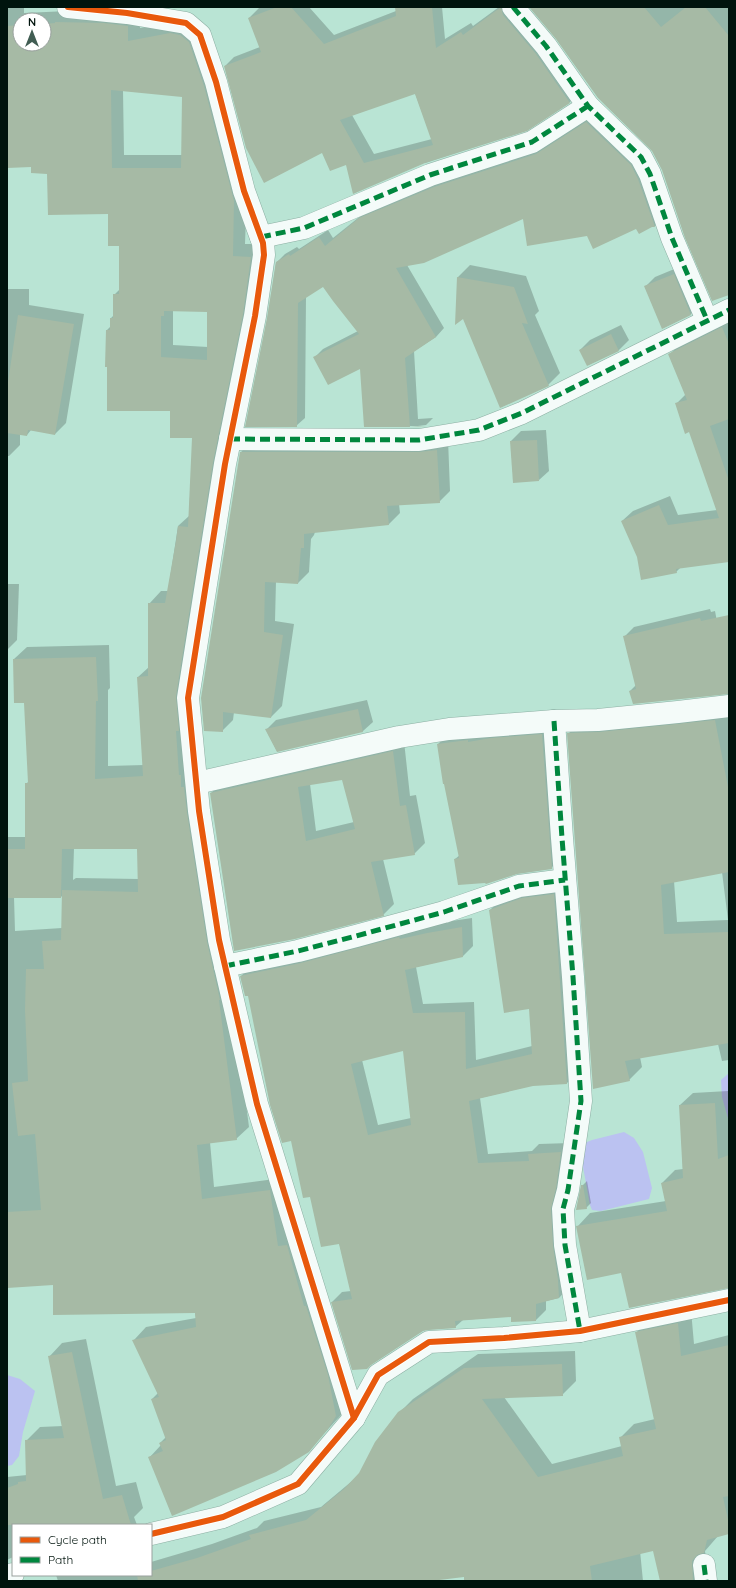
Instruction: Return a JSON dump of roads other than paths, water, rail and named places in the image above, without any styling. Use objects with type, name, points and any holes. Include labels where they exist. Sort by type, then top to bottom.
[{"type":"street","points":[[68,7],[127,13],[186,23],[200,35],[216,82],[244,191],[261,237],[264,255],[255,316],[230,439],[188,698],[199,811],[219,940],[257,1104],[354,1418]]},
{"type":"street","points":[[513,7],[546,46],[588,106],[641,157],[650,174],[672,238],[707,320]]},
{"type":"street","points":[[261,237],[304,228],[430,175],[532,142],[588,106]]},
{"type":"street","points":[[230,439],[419,440],[479,430],[522,413],[729,310]]},
{"type":"street","points":[[197,783],[399,737],[449,729],[554,721],[605,719],[729,706]]},
{"type":"street","points":[[554,721],[581,1100],[568,1190],[563,1209],[565,1245],[580,1331]]},
{"type":"street","points":[[225,966],[298,951],[356,936],[444,912],[519,886],[565,880]]},
{"type":"street","points":[[152,1534],[223,1517],[298,1484],[354,1418],[378,1374],[429,1342],[504,1338],[580,1331],[729,1300]]},
{"type":"water","points":[[729,1073],[729,1122],[722,1097],[721,1080]]},
{"type":"water","points":[[624,1132],[634,1138],[643,1152],[652,1188],[649,1199],[601,1211],[592,1210],[581,1156],[582,1144]]},
{"type":"water","points":[[7,1375],[20,1379],[35,1391],[23,1432],[19,1456],[12,1465],[7,1466]]}]
